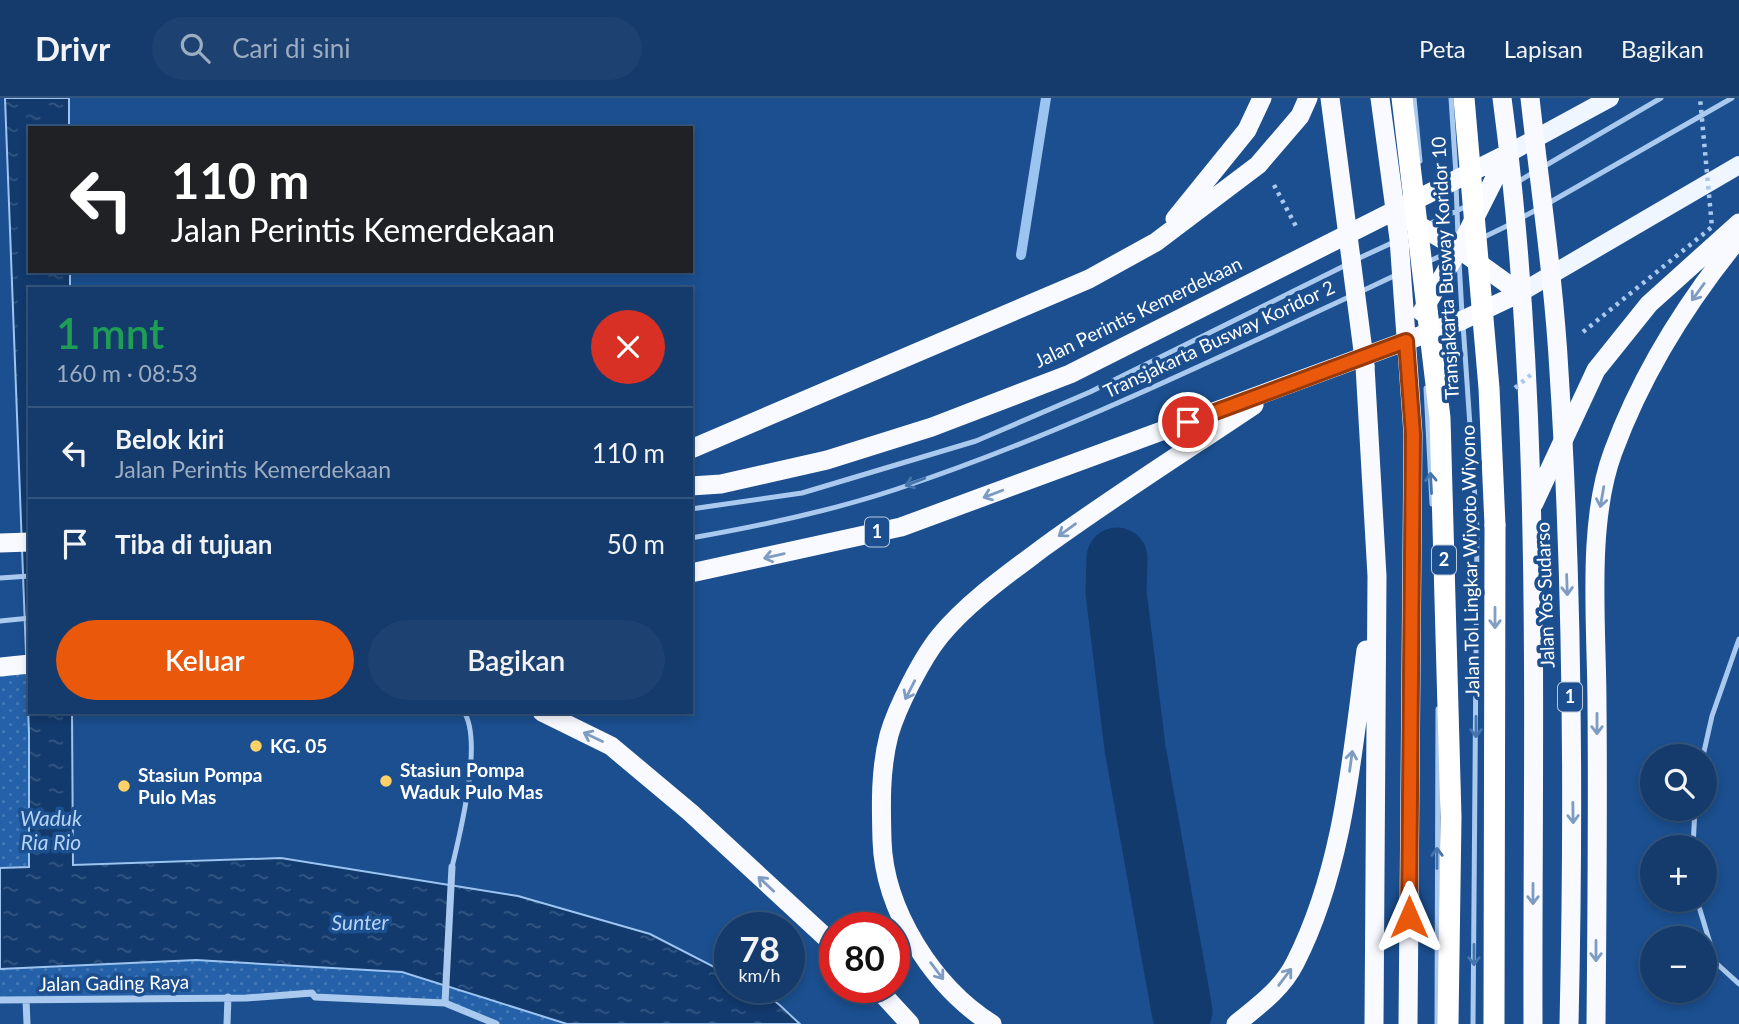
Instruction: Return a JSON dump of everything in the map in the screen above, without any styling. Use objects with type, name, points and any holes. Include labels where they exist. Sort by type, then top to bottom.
[{"type":"highway","points":[[1156,242],[1247,130],[1262,98]]},
{"type":"highway","points":[[693,448],[945,343],[1089,279],[1156,242],[1258,165],[1294,124],[1308,98]]},
{"type":"highway","points":[[1330,98],[1365,366],[1377,576],[1374,1024]]},
{"type":"highway","points":[[1380,98],[1399,239],[1413,434],[1408,1024]]},
{"type":"highway","name":"Jalan Tol Lingkar Wiyoto Wiyono","points":[[1402,98],[1440,418],[1451,817],[1448,1024]]},
{"type":"highway","name":"Jalan Tol Lingkar Wiyoto Wiyono","points":[[1464,98],[1489,388],[1495,525],[1494,1024]]},
{"type":"highway","name":"1","points":[[693,573],[901,527],[1463,320],[1520,293],[1514,222],[1498,192],[1507,154],[1502,98]]},
{"type":"highway","name":"Jalan Yos Sudarso","points":[[1530,98],[1559,370],[1565,494],[1574,816],[1569,1024]]},
{"type":"highway","points":[[1406,341],[1459,249],[1498,192],[1507,154]]},
{"type":"highway","name":"Jalan Perintis Kemerdekaan","points":[[693,486],[721,484],[827,460],[932,427],[1070,374],[1396,212],[1422,194],[1456,182],[1507,154]]},
{"type":"highway","points":[[1396,212],[1459,249],[1520,293]]},
{"type":"highway","points":[[1532,507],[1596,370],[1649,304],[1739,223]]},
{"type":"highway","points":[[1596,1024],[1595,584],[1601,501],[1612,453],[1657,355],[1679,319],[1739,238]]},
{"type":"highway","name":"Jalan Yos Sudarso","points":[[1520,293],[1532,507],[1533,1024]]},
{"type":"highway","points":[[992,1024],[974,1012],[938,975],[903,923],[883,866],[881,783],[889,734],[910,687],[939,637],[1002,578],[1123,490],[1284,385]]},
{"type":"highway","points":[[1236,1024],[1270,997],[1294,964],[1320,900],[1342,823],[1377,576]]},
{"type":"highway","points":[[2,666],[28,664]]},
{"type":"highway","points":[[546,714],[611,746],[691,813],[819,931]]},
{"type":"highway","points":[[891,1003],[910,1024]]},
{"type":"main road","points":[[1507,154],[1610,98]]},
{"type":"main road","points":[[1520,293],[1739,165]]},
{"type":"street","points":[[445,1003],[452,867]]},
{"type":"street","name":"Jalan Gading Raya","points":[[0,1000],[228,997],[312,993],[316,997],[445,1003],[496,1024]]},
{"type":"street","points":[[227,1024],[228,997]]},
{"type":"street","points":[[26,1000],[27,1024]]},
{"type":"lane","name":"Transjakarta Busway Koridor 10","points":[[1414,98],[1421,169]]},
{"type":"lane","name":"Transjakarta Busway Koridor 10","points":[[1451,98],[1477,528],[1474,1024]]},
{"type":"lane","name":"Transjakarta Busway Koridor 2","points":[[693,509],[802,493],[951,450],[1090,392],[1498,192],[1661,98]]},
{"type":"lane","name":"Transjakarta Busway Koridor 2","points":[[693,538],[766,525],[896,489],[1048,433],[1160,386],[1514,222],[1732,98]]},
{"type":"lane","name":"Transjakarta Busway Koridor 10","points":[[1422,194],[1428,333],[1427,373]]},
{"type":"lane","name":"Transjakarta Busway Koridor 10","points":[[1427,386],[1433,518]]},
{"type":"lane","points":[[0,579],[28,576]]},
{"type":"lane","points":[[1436,584],[1438,649]]},
{"type":"lane","points":[[0,621],[28,618]]},
{"type":"lane","points":[[1706,744],[1712,716],[1739,639]]},
{"type":"lane","points":[[1437,1024],[1438,702]]},
{"type":"lane","points":[[452,867],[464,820],[468,775],[471,734],[465,714]]},
{"type":"lane","points":[[1701,912],[1716,963],[1739,984]]},
{"type":"path","points":[[1582,333],[1712,227],[1700,98]]},
{"type":"path","points":[[1258,165],[1280,192],[1308,254]]},
{"type":"path","points":[[1506,395],[1539,368]]},
{"type":"shaded area","points":[[28,664],[29,867],[0,868],[0,667]]},
{"type":"shaded area","points":[[196,960],[402,972],[567,1024],[496,1024],[445,1003],[315,997],[0,999],[0,968]]},
{"type":"water","points":[[5,98],[69,98],[69,126],[28,126],[28,273],[70,273],[70,287],[28,287],[28,707]]},
{"type":"water","points":[[28,714],[72,714],[73,865],[281,858],[518,896],[650,934],[714,967],[714,1003],[777,1003],[800,1024],[567,1024],[402,972],[196,960],[0,969],[0,868],[29,867]]},
{"type":"waterway","points":[[1021,255],[1046,98]]},
{"type":"waterway","points":[[1117,558],[1116,592],[1135,748],[1182,1011]]},
{"type":"place","name":"KG. 05","points":[[256,746]]},
{"type":"place","name":"Stasiun Pompa Waduk Pulo Mas","points":[[386,781]]},
{"type":"place","name":"Stasiun Pompa Pulo Mas","points":[[124,786]]},
{"type":"route","points":[[1188,422],[1406,341],[1413,434],[1409,917]]},
{"type":"water label","name":"Waduk Ria Rio","points":[[51,831]]},
{"type":"water label","name":"Sunter","points":[[360,923]]}]
